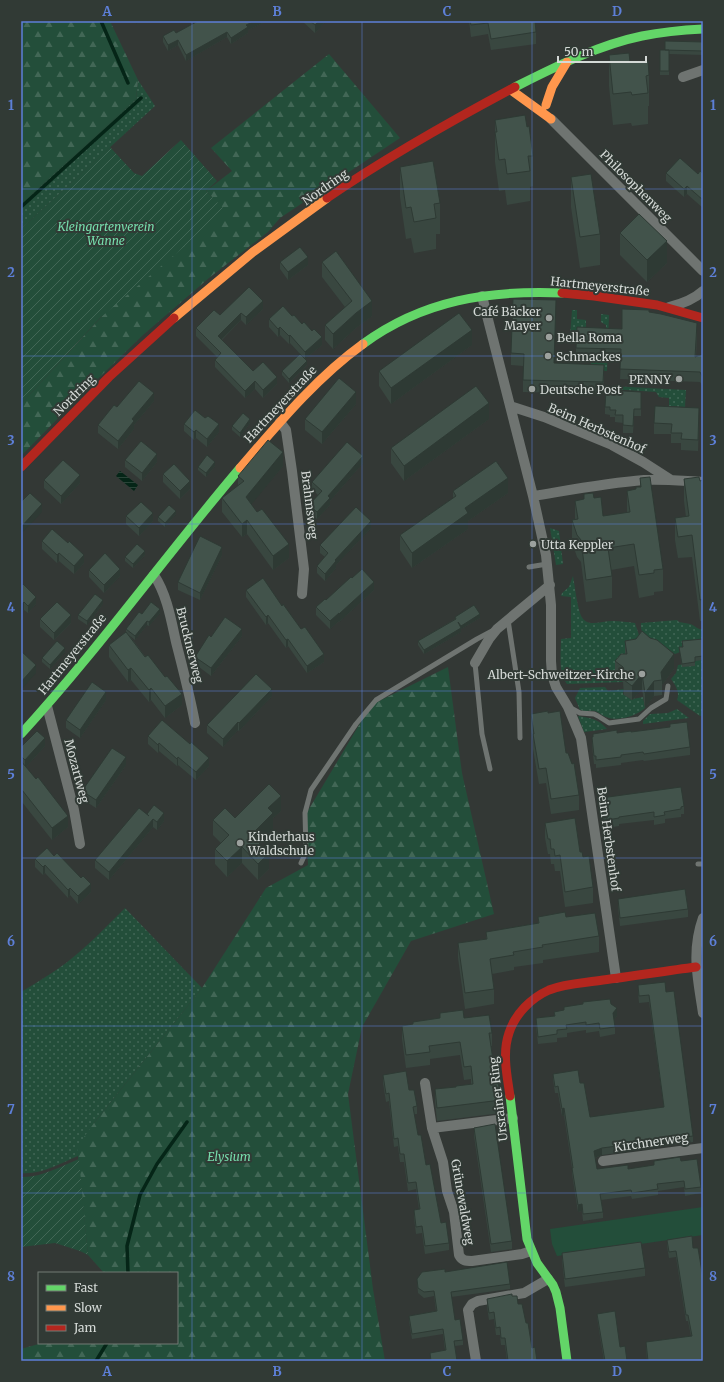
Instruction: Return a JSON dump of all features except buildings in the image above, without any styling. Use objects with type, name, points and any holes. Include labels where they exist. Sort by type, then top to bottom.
[{"type":"street","name":"Nordring","points":[[21,467],[67,418],[127,360],[219,281],[311,210],[378,165],[429,134],[511,90],[532,83],[568,62],[608,46],[643,36],[703,29]]},
{"type":"street","points":[[546,105],[552,87],[568,62]]},
{"type":"street","points":[[683,78],[703,70]]},
{"type":"street","points":[[511,90],[551,119]]},
{"type":"street","points":[[541,95],[551,119]]},
{"type":"street","name":"Philosophenweg","points":[[551,119],[703,271]]},
{"type":"street","name":"Hartmeyerstraße","points":[[668,307],[687,302],[703,291]]},
{"type":"street","name":"Hartmeyerstraße","points":[[21,734],[47,706],[154,575],[219,492],[280,422],[315,385],[338,364],[370,339],[389,327],[415,314],[438,306],[500,293],[569,294],[668,307],[703,318]]},
{"type":"street","name":"Beim Herbstenhof","points":[[482,296],[533,496],[547,564],[552,605],[552,675],[556,687],[568,707],[581,738],[616,978]]},
{"type":"street","points":[[688,314],[703,311]]},
{"type":"street","name":"Beim Herbstenhof","points":[[510,406],[544,417],[612,445],[671,480]]},
{"type":"street","name":"Brahmsweg","points":[[280,422],[286,430],[293,478],[304,569],[302,594]]},
{"type":"street","name":"Beim Herbstenhof","points":[[533,496],[644,480],[702,482]]},
{"type":"street","name":"Brucknerweg","points":[[154,575],[166,598],[195,723]]},
{"type":"street","points":[[475,662],[497,629],[550,585]]},
{"type":"street","name":"Mozartweg","points":[[47,706],[74,810],[80,844]]},
{"type":"street","points":[[703,918],[700,926],[696,951],[696,967],[703,1013]]},
{"type":"street","name":"Ursrainer Ring","points":[[567,1361],[558,1301],[553,1285],[537,1263],[527,1239],[513,1118],[506,1073],[505,1049],[510,1030],[515,1018],[531,1001],[549,990],[560,986],[696,967]]},
{"type":"street","name":"Grünewaldweg","points":[[425,1083],[432,1128],[443,1162],[448,1196],[454,1212],[459,1255],[464,1261],[472,1261],[522,1254],[531,1251]]},
{"type":"street","points":[[432,1128],[513,1118]]},
{"type":"street","name":"Kirchnerweg","points":[[603,1161],[703,1148]]},
{"type":"street","points":[[476,1361],[468,1310],[472,1304],[478,1301],[524,1293],[548,1279]]},
{"type":"lane","points":[[529,567],[547,564]]},
{"type":"lane","points":[[508,620],[519,692],[520,738]]},
{"type":"lane","points":[[301,863],[306,852],[305,813],[311,790],[356,724],[376,700],[477,639],[497,629]]},
{"type":"lane","points":[[475,662],[482,734],[490,769]]},
{"type":"lane","points":[[568,707],[580,713],[598,716],[609,723],[639,719],[651,708],[666,699],[668,686]]},
{"type":"green space","points":[[21,21],[110,21],[138,80],[136,99],[21,204]]},
{"type":"green space","points":[[329,54],[400,138],[280,218],[268,232],[209,278],[143,335],[21,456],[21,404],[212,197],[206,191],[232,171],[211,148]]},
{"type":"green space","points":[[138,80],[155,106],[21,229],[21,204],[136,99]]},
{"type":"green space","name":"Kleingartenverein Wanne","points":[[181,140],[217,181],[206,191],[226,211],[100,318],[21,404],[21,229],[110,147],[134,173],[142,176]]},
{"type":"green space","points":[[572,310],[577,310],[577,319],[586,320],[586,331],[606,332],[606,325],[601,322],[601,314],[609,315],[607,371],[591,370],[591,358],[577,337],[570,337]]},
{"type":"green space","points":[[611,386],[686,390],[685,407],[669,406],[669,398],[659,397],[656,392],[611,389]]},
{"type":"green space","points":[[550,528],[559,531],[563,564],[556,565]]},
{"type":"green space","points":[[573,576],[579,610],[584,620],[592,623],[621,621],[635,623],[641,641],[623,682],[567,684],[564,679],[561,668],[561,639],[571,638],[571,597],[561,596],[562,593],[569,587]]},
{"type":"green space","points":[[677,620],[679,622],[693,625],[699,629],[703,629],[703,643],[675,654],[648,639],[641,630],[641,623]]},
{"type":"green space","points":[[694,660],[703,660],[703,716],[700,716],[677,700],[678,692],[671,679],[676,673],[678,665],[695,665]]},
{"type":"green space","name":"Elysium","points":[[448,667],[462,773],[494,914],[411,941],[362,1027],[348,1094],[373,1289],[385,1361],[21,1361],[21,1349],[38,1344],[178,1344],[178,1272],[103,1272],[88,1255],[77,1147],[94,1123],[202,988],[266,888],[308,865],[306,814],[371,705]]},
{"type":"green space","points":[[605,687],[608,691],[624,689],[623,694],[632,700],[643,697],[645,708],[632,716],[616,719],[595,711],[580,710],[575,698],[580,688]]},
{"type":"green space","points":[[677,709],[689,718],[643,724],[643,721],[650,714],[668,713]]},
{"type":"green space","points":[[578,716],[597,721],[607,729],[584,732]]},
{"type":"green space","points":[[125,908],[202,988],[94,1123],[78,1156],[43,1170],[21,1173],[21,992],[55,971],[74,957]]},
{"type":"green space","points":[[79,1159],[88,1255],[55,1243],[21,1247],[21,1177],[43,1174]]},
{"type":"green space","points":[[703,1207],[703,1235],[557,1256],[552,1244],[550,1229]]},
{"type":"shaded area","points":[[120,471],[138,485],[134,491],[116,476]]},
{"type":"waterway","points":[[101,21],[128,83]]},
{"type":"waterway","points":[[21,207],[141,98]]},
{"type":"waterway","points":[[128,1272],[127,1246],[140,1195],[157,1164],[187,1122]]},
{"type":"waterway","points":[[96,1361],[106,1344]]},
{"type":"traffic: fast","points":[[515,87],[577,57],[609,45],[672,31],[703,29]]},
{"type":"traffic: fast","points":[[363,344],[386,329],[409,317],[458,301],[483,296],[562,293]]},
{"type":"traffic: fast","points":[[21,734],[78,669],[240,468]]},
{"type":"traffic: fast","points":[[510,1096],[527,1239],[537,1263],[553,1285],[556,1292],[560,1308],[567,1361]]},
{"type":"traffic: slow","points":[[546,105],[552,87],[567,62]]},
{"type":"traffic: slow","points":[[511,90],[551,119]]},
{"type":"traffic: slow","points":[[174,318],[253,252],[327,198]]},
{"type":"traffic: slow","points":[[240,468],[298,402],[329,372],[363,344]]},
{"type":"traffic: jam","points":[[327,198],[420,140],[515,87]]},
{"type":"traffic: jam","points":[[562,293],[657,305],[703,318]]},
{"type":"traffic: jam","points":[[21,467],[109,377],[174,318]]},
{"type":"traffic: jam","points":[[510,1096],[505,1056],[509,1033],[515,1019],[524,1007],[536,997],[549,990],[569,985],[696,967]]},
{"type":"place","name":"Café Bäcker Mayer","points":[[549,318]]},
{"type":"place","name":"Bella Roma","points":[[549,337]]},
{"type":"place","name":"Schmackes","points":[[548,356]]},
{"type":"place","name":"PENNY","points":[[679,379]]},
{"type":"place","name":"Deutsche Post","points":[[532,389]]},
{"type":"place","name":"Utta Keppler","points":[[533,544]]},
{"type":"place","name":"Albert-Schweitzer-Kirche","points":[[642,674]]},
{"type":"place","name":"Kinderhaus Waldschule","points":[[240,843]]}]
